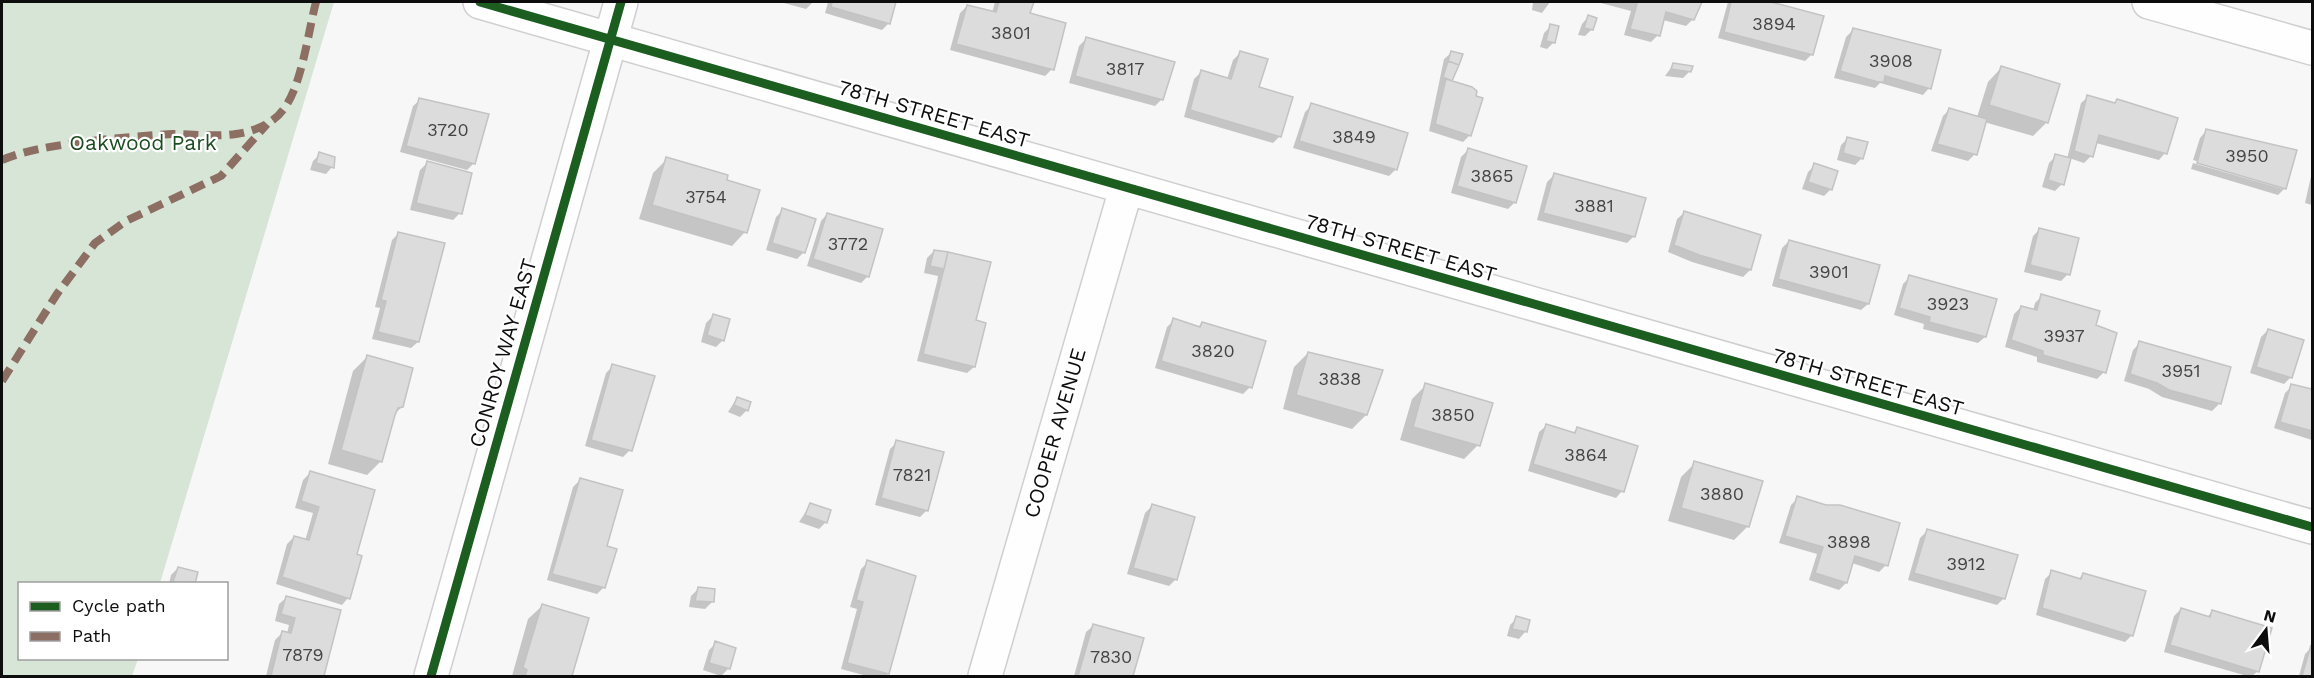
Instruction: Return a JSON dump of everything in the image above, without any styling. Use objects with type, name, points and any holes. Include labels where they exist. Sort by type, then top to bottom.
[{"type":"street","name":"78TH STREET EAST","points":[[480,2],[1126,189],[2313,527]]},
{"type":"street","name":"CONROY WAY EAST","points":[[431,676],[621,2]]},
{"type":"street","points":[[2149,2],[2313,48]]},
{"type":"street","name":"COOPER AVENUE","points":[[985,676],[1126,189]]},
{"type":"green space","name":"Oakwood Park","points":[[2,2],[334,2],[160,582],[18,582],[18,660],[138,660],[132,676],[2,676]]},
{"type":"building","points":[[832,2],[896,2],[890,24],[831,7]]},
{"type":"building","points":[[999,2],[1034,2],[1030,13],[1066,23],[1054,70],[956,44],[967,5],[996,12]]},
{"type":"building","points":[[1627,2],[1702,2],[1694,20],[1666,12],[1660,36],[1630,29],[1637,4]]},
{"type":"building","points":[[1731,2],[1771,2],[1824,16],[1813,55],[1724,32]]},
{"type":"building","points":[[1588,15],[1597,18],[1593,30],[1584,28]]},
{"type":"building","points":[[1550,24],[1559,26],[1555,43],[1546,41]]},
{"type":"building","points":[[1853,28],[1941,50],[1931,89],[1885,76],[1884,82],[1878,82],[1840,71]]},
{"type":"building","points":[[1086,37],[1175,62],[1163,100],[1075,76]]},
{"type":"building","points":[[1240,51],[1268,59],[1259,87],[1293,97],[1281,137],[1190,110],[1201,70],[1231,79]]},
{"type":"building","points":[[1451,51],[1463,54],[1459,65],[1448,61]]},
{"type":"building","points":[[1448,61],[1459,65],[1452,81],[1443,77]]},
{"type":"building","points":[[1673,63],[1693,66],[1691,72],[1671,69]]},
{"type":"building","points":[[2001,66],[2060,84],[2048,123],[1989,105]]},
{"type":"building","points":[[1446,79],[1472,87],[1477,91],[1476,96],[1483,98],[1471,136],[1435,124]]},
{"type":"building","points":[[2087,95],[2115,103],[2117,99],[2178,118],[2167,154],[2099,135],[2093,157],[2074,151]]},
{"type":"building","points":[[419,98],[489,114],[475,164],[406,146]]},
{"type":"building","points":[[1311,103],[1408,133],[1397,170],[1299,141]]},
{"type":"building","points":[[1949,108],[1987,119],[1977,155],[1937,144]]},
{"type":"building","points":[[2206,129],[2297,150],[2286,189],[2197,163]]},
{"type":"building","points":[[1847,137],[1868,142],[1863,159],[1843,153]]},
{"type":"building","points":[[1468,148],[1527,166],[1516,203],[1457,186]]},
{"type":"building","points":[[319,152],[335,157],[334,168],[316,163]]},
{"type":"building","points":[[2055,154],[2071,158],[2064,185],[2048,180]]},
{"type":"building","points":[[666,157],[728,175],[727,180],[760,190],[747,233],[652,205]]},
{"type":"building","points":[[427,161],[472,173],[462,214],[416,203]]},
{"type":"building","points":[[1814,163],[1838,171],[1832,190],[1808,182]]},
{"type":"building","points":[[1554,173],[1646,198],[1635,237],[1543,213]]},
{"type":"building","points":[[782,208],[816,219],[805,253],[772,243]]},
{"type":"building","points":[[1684,211],[1761,235],[1751,270],[1674,245]]},
{"type":"building","points":[[827,213],[883,229],[869,277],[813,259]]},
{"type":"building","points":[[2039,228],[2079,238],[2070,275],[2030,265]]},
{"type":"building","points":[[398,232],[445,243],[419,342],[378,332],[386,301],[381,300]]},
{"type":"building","points":[[1789,240],[1880,265],[1869,304],[1778,279]]},
{"type":"building","points":[[934,250],[948,252],[944,269],[930,266]]},
{"type":"building","points":[[948,252],[991,262],[976,320],[986,323],[975,367],[923,354]]},
{"type":"building","points":[[1909,275],[1997,299],[1986,337],[1929,322],[1930,317],[1899,308]]},
{"type":"building","points":[[2041,294],[2100,311],[2096,325],[2117,333],[2106,373],[2043,355],[2043,351],[2011,340],[2021,306],[2037,310]]},
{"type":"building","points":[[713,314],[730,319],[724,341],[707,335]]},
{"type":"building","points":[[1173,318],[1200,327],[1202,322],[1266,341],[1252,388],[1161,361]]},
{"type":"building","points":[[2268,329],[2304,340],[2292,378],[2256,367]]},
{"type":"building","points":[[2139,341],[2231,367],[2221,404],[2169,390],[2157,383],[2130,374]]},
{"type":"building","points":[[1308,352],[1383,370],[1367,415],[1296,395]]},
{"type":"building","points":[[367,355],[413,368],[403,407],[398,408],[395,415],[382,462],[341,450]]},
{"type":"building","points":[[612,364],[655,376],[632,451],[591,440]]},
{"type":"building","points":[[1425,383],[1493,403],[1480,446],[1413,427]]},
{"type":"building","points":[[2291,384],[2312,389],[2312,431],[2280,422]]},
{"type":"building","points":[[737,397],[751,402],[748,411],[734,405]]},
{"type":"building","points":[[1546,424],[1575,433],[1577,427],[1638,446],[1624,492],[1533,464]]},
{"type":"building","points":[[896,440],[944,452],[928,511],[881,498]]},
{"type":"building","points":[[1694,461],[1763,481],[1749,527],[1681,508]]},
{"type":"building","points":[[310,471],[375,490],[357,554],[362,556],[350,599],[282,577],[294,536],[309,540],[319,507],[301,501]]},
{"type":"building","points":[[580,478],[623,490],[607,546],[617,549],[605,588],[552,574]]},
{"type":"building","points":[[1797,496],[1826,505],[1840,505],[1900,523],[1888,566],[1855,556],[1847,583],[1815,573],[1823,547],[1785,536]]},
{"type":"building","points":[[810,503],[831,510],[827,523],[805,515]]},
{"type":"building","points":[[1152,504],[1195,517],[1177,580],[1133,568]]},
{"type":"building","points":[[1927,529],[2018,555],[2005,599],[1914,573]]},
{"type":"building","points":[[867,560],[916,576],[889,674],[847,663],[863,602],[856,600]]},
{"type":"building","points":[[178,567],[198,572],[196,582],[173,582]]},
{"type":"building","points":[[2051,570],[2081,579],[2083,573],[2146,591],[2133,636],[2042,608]]},
{"type":"building","points":[[698,587],[715,589],[714,602],[695,601]]},
{"type":"building","points":[[286,596],[341,610],[324,676],[271,676],[282,631],[291,633],[295,618],[281,614]]},
{"type":"building","points":[[542,604],[589,618],[572,676],[525,676],[527,670],[523,667]]},
{"type":"building","points":[[2181,608],[2210,617],[2212,610],[2272,628],[2259,672],[2170,645]]},
{"type":"building","points":[[1516,616],[1530,620],[1527,632],[1512,629]]},
{"type":"building","points":[[1093,624],[1144,638],[1133,676],[1078,676]]},
{"type":"building","points":[[715,641],[736,648],[730,669],[709,663]]},
{"type":"building","points":[[2311,645],[2312,676],[2302,676]]},
{"type":"marked path","points":[[2,160],[18,154],[61,145],[172,134],[228,135],[262,126],[279,115],[290,100],[304,58],[316,2]]},
{"type":"marked path","points":[[2,381],[57,294],[95,243],[126,221],[221,176],[267,124]]},
{"type":"cycle path","points":[[480,2],[2312,527]]},
{"type":"cycle path","points":[[431,676],[621,2]]}]
